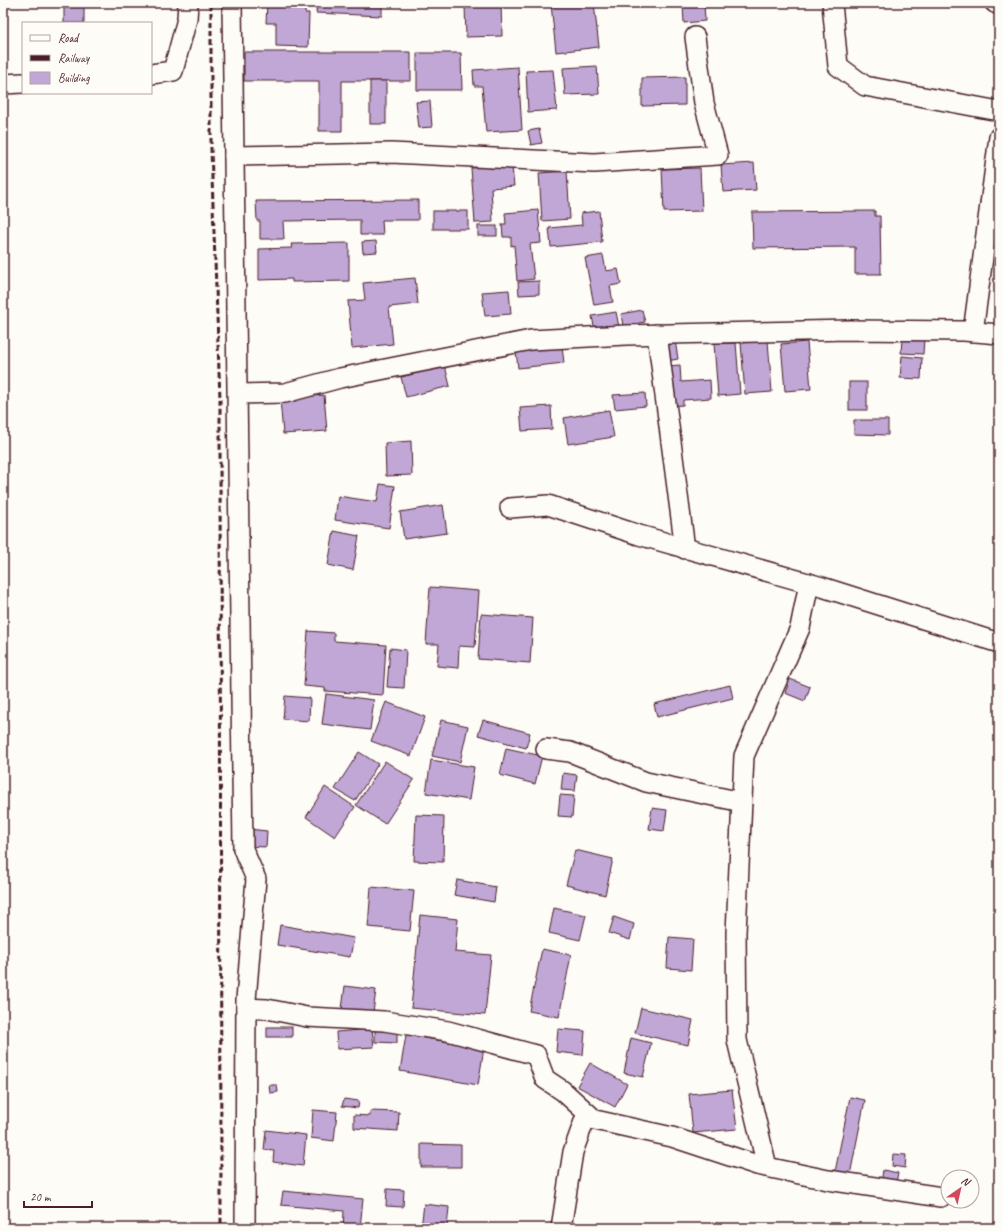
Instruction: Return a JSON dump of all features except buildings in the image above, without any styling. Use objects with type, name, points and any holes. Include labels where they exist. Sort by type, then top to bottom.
[{"type":"street","points":[[152,74],[173,72],[187,19],[188,3]]},
{"type":"street","points":[[232,3],[243,849],[256,879],[246,1008],[245,1228]]},
{"type":"street","points":[[832,3],[838,66],[865,86],[999,111]]},
{"type":"street","points":[[995,3],[999,6]]},
{"type":"street","points":[[234,156],[391,153],[594,163],[718,155],[704,103],[696,37]]},
{"type":"street","points":[[3,84],[22,83]]},
{"type":"street","points":[[973,332],[999,137]]},
{"type":"street","points":[[238,394],[285,393],[340,378],[531,340],[657,334],[849,330],[973,332],[999,334]]},
{"type":"street","points":[[657,334],[685,549]]},
{"type":"street","points":[[510,508],[548,505],[685,549],[809,583],[999,642]]},
{"type":"street","points":[[767,1167],[737,1040],[736,933],[744,756],[800,628],[809,583]]},
{"type":"street","points":[[546,749],[570,752],[646,782],[742,802]]},
{"type":"street","points":[[246,1008],[266,1009],[307,1017],[384,1021],[448,1031],[536,1055],[545,1079],[563,1091],[595,1120],[672,1137],[767,1167],[828,1180],[940,1197]]},
{"type":"street","points":[[561,1228],[573,1152],[587,1113]]},
{"type":"railway","points":[[211,3],[211,149],[220,399],[221,1228]]}]
